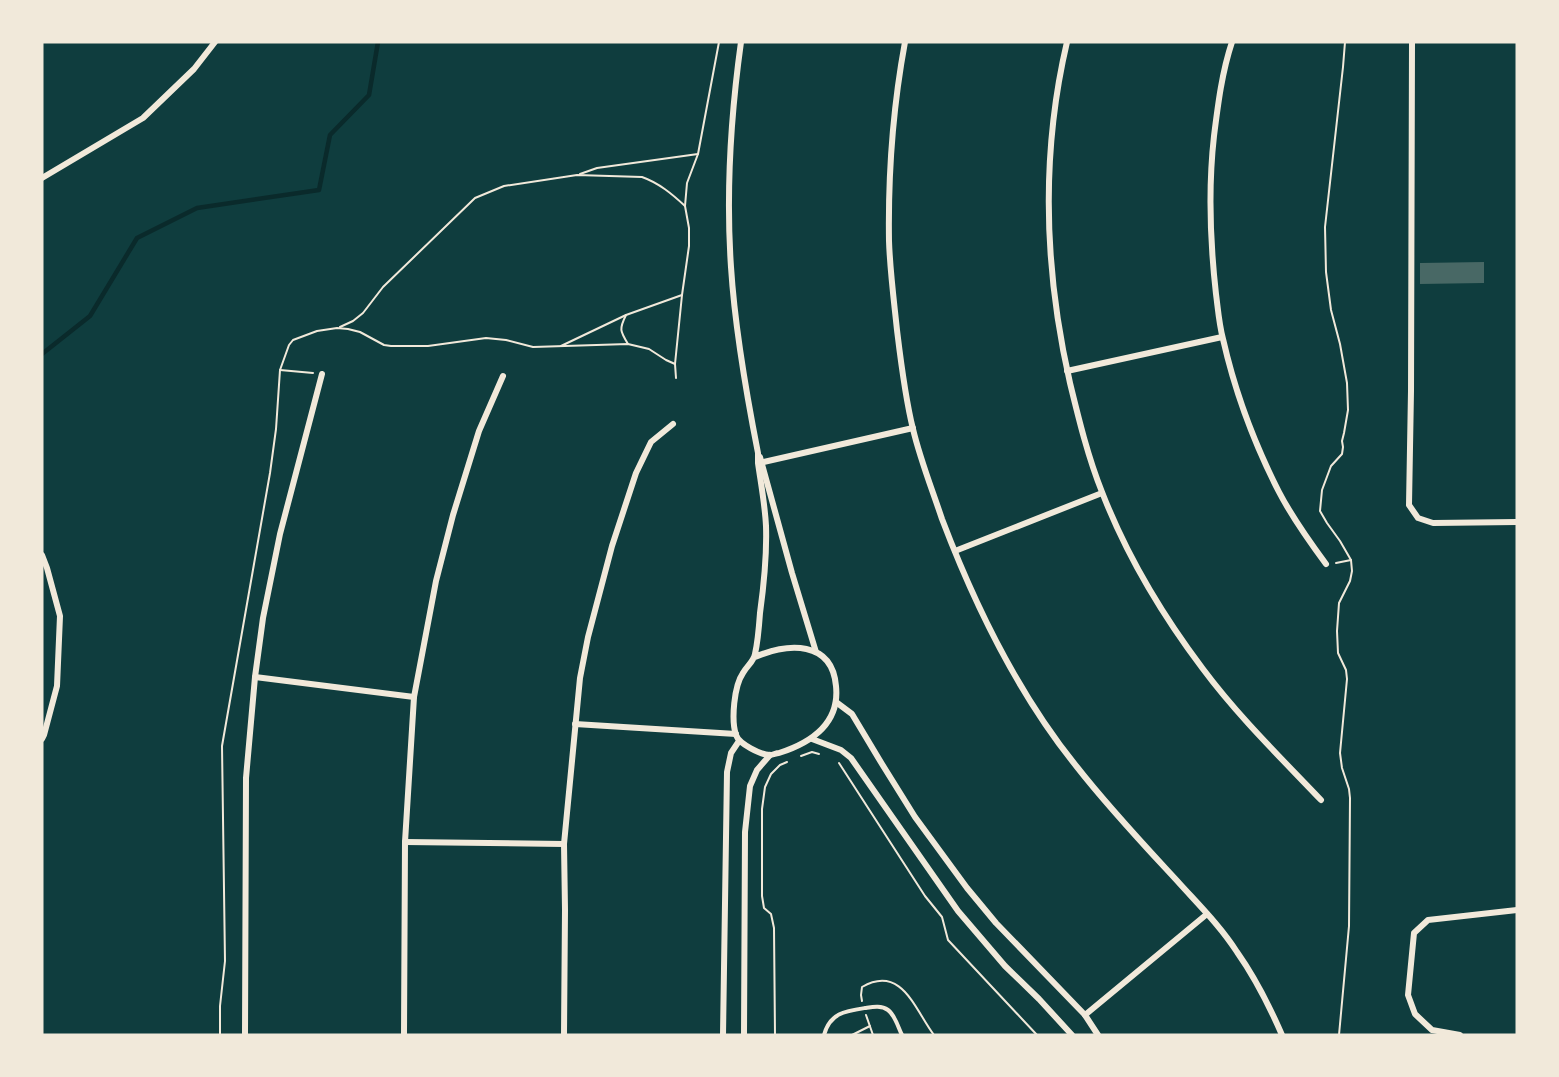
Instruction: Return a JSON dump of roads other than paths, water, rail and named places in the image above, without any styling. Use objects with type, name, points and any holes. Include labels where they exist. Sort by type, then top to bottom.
[{"type":"street","points":[[42,178],[143,118],[194,69],[215,42]]},
{"type":"street","points":[[741,42],[732,129],[730,216],[735,318],[760,462],[816,652]]},
{"type":"street","points":[[905,42],[893,127],[889,243],[900,362],[912,428],[955,551],[985,619],[1042,719],[1074,764],[1104,800],[1208,914],[1236,950],[1263,993],[1282,1035]]},
{"type":"street","points":[[1067,42],[1054,120],[1048,184],[1049,238],[1057,322],[1080,428],[1102,493],[1150,590],[1203,670],[1245,719],[1321,800]]},
{"type":"street","points":[[1232,42],[1217,114],[1211,160],[1211,253],[1222,337],[1246,419],[1260,452],[1301,529],[1326,564]]},
{"type":"street","points":[[1412,42],[1412,391],[1409,505],[1418,518],[1433,523],[1517,522]]},
{"type":"street","points":[[1067,370],[1222,337]]},
{"type":"street","points":[[245,1035],[246,777],[255,677],[263,618],[280,534],[322,374]]},
{"type":"street","points":[[404,1035],[405,842],[414,697],[436,581],[453,515],[479,431],[503,376]]},
{"type":"street","points":[[564,1035],[564,844],[580,678],[588,637],[612,546],[636,473],[651,442],[673,424]]},
{"type":"street","points":[[760,462],[912,428]]},
{"type":"street","points":[[755,657],[766,550],[760,462]]},
{"type":"street","points":[[955,551],[1102,493]]},
{"type":"street","points":[[42,555],[60,616],[57,686],[42,739]]},
{"type":"street","points":[[744,1035],[745,832],[750,786],[757,770],[770,755],[812,739],[823,729],[831,716],[836,702],[833,672],[825,658],[816,652],[798,647],[769,651],[755,657],[742,674],[734,701],[736,734],[739,741],[755,751],[770,755]]},
{"type":"street","points":[[255,677],[414,697]]},
{"type":"street","points":[[836,702],[852,714],[915,816],[967,888],[996,923],[1084,1015],[1098,1035]]},
{"type":"street","points":[[575,724],[736,734]]},
{"type":"street","points":[[812,739],[841,750],[851,758],[958,911],[1005,966],[1072,1035]]},
{"type":"street","points":[[723,1035],[727,772],[730,753],[739,741]]},
{"type":"street","points":[[405,842],[564,844]]},
{"type":"street","points":[[1460,1035],[1432,1030],[1415,1014],[1408,995],[1414,933],[1428,920],[1517,910]]},
{"type":"street","points":[[1084,1015],[1208,914]]},
{"type":"lane","points":[[824,1035],[831,1021],[844,1011],[877,1006],[888,1009],[902,1035]]},
{"type":"waterway","points":[[42,354],[90,316],[137,238],[197,208],[319,190],[330,135],[369,95],[378,42]]}]
